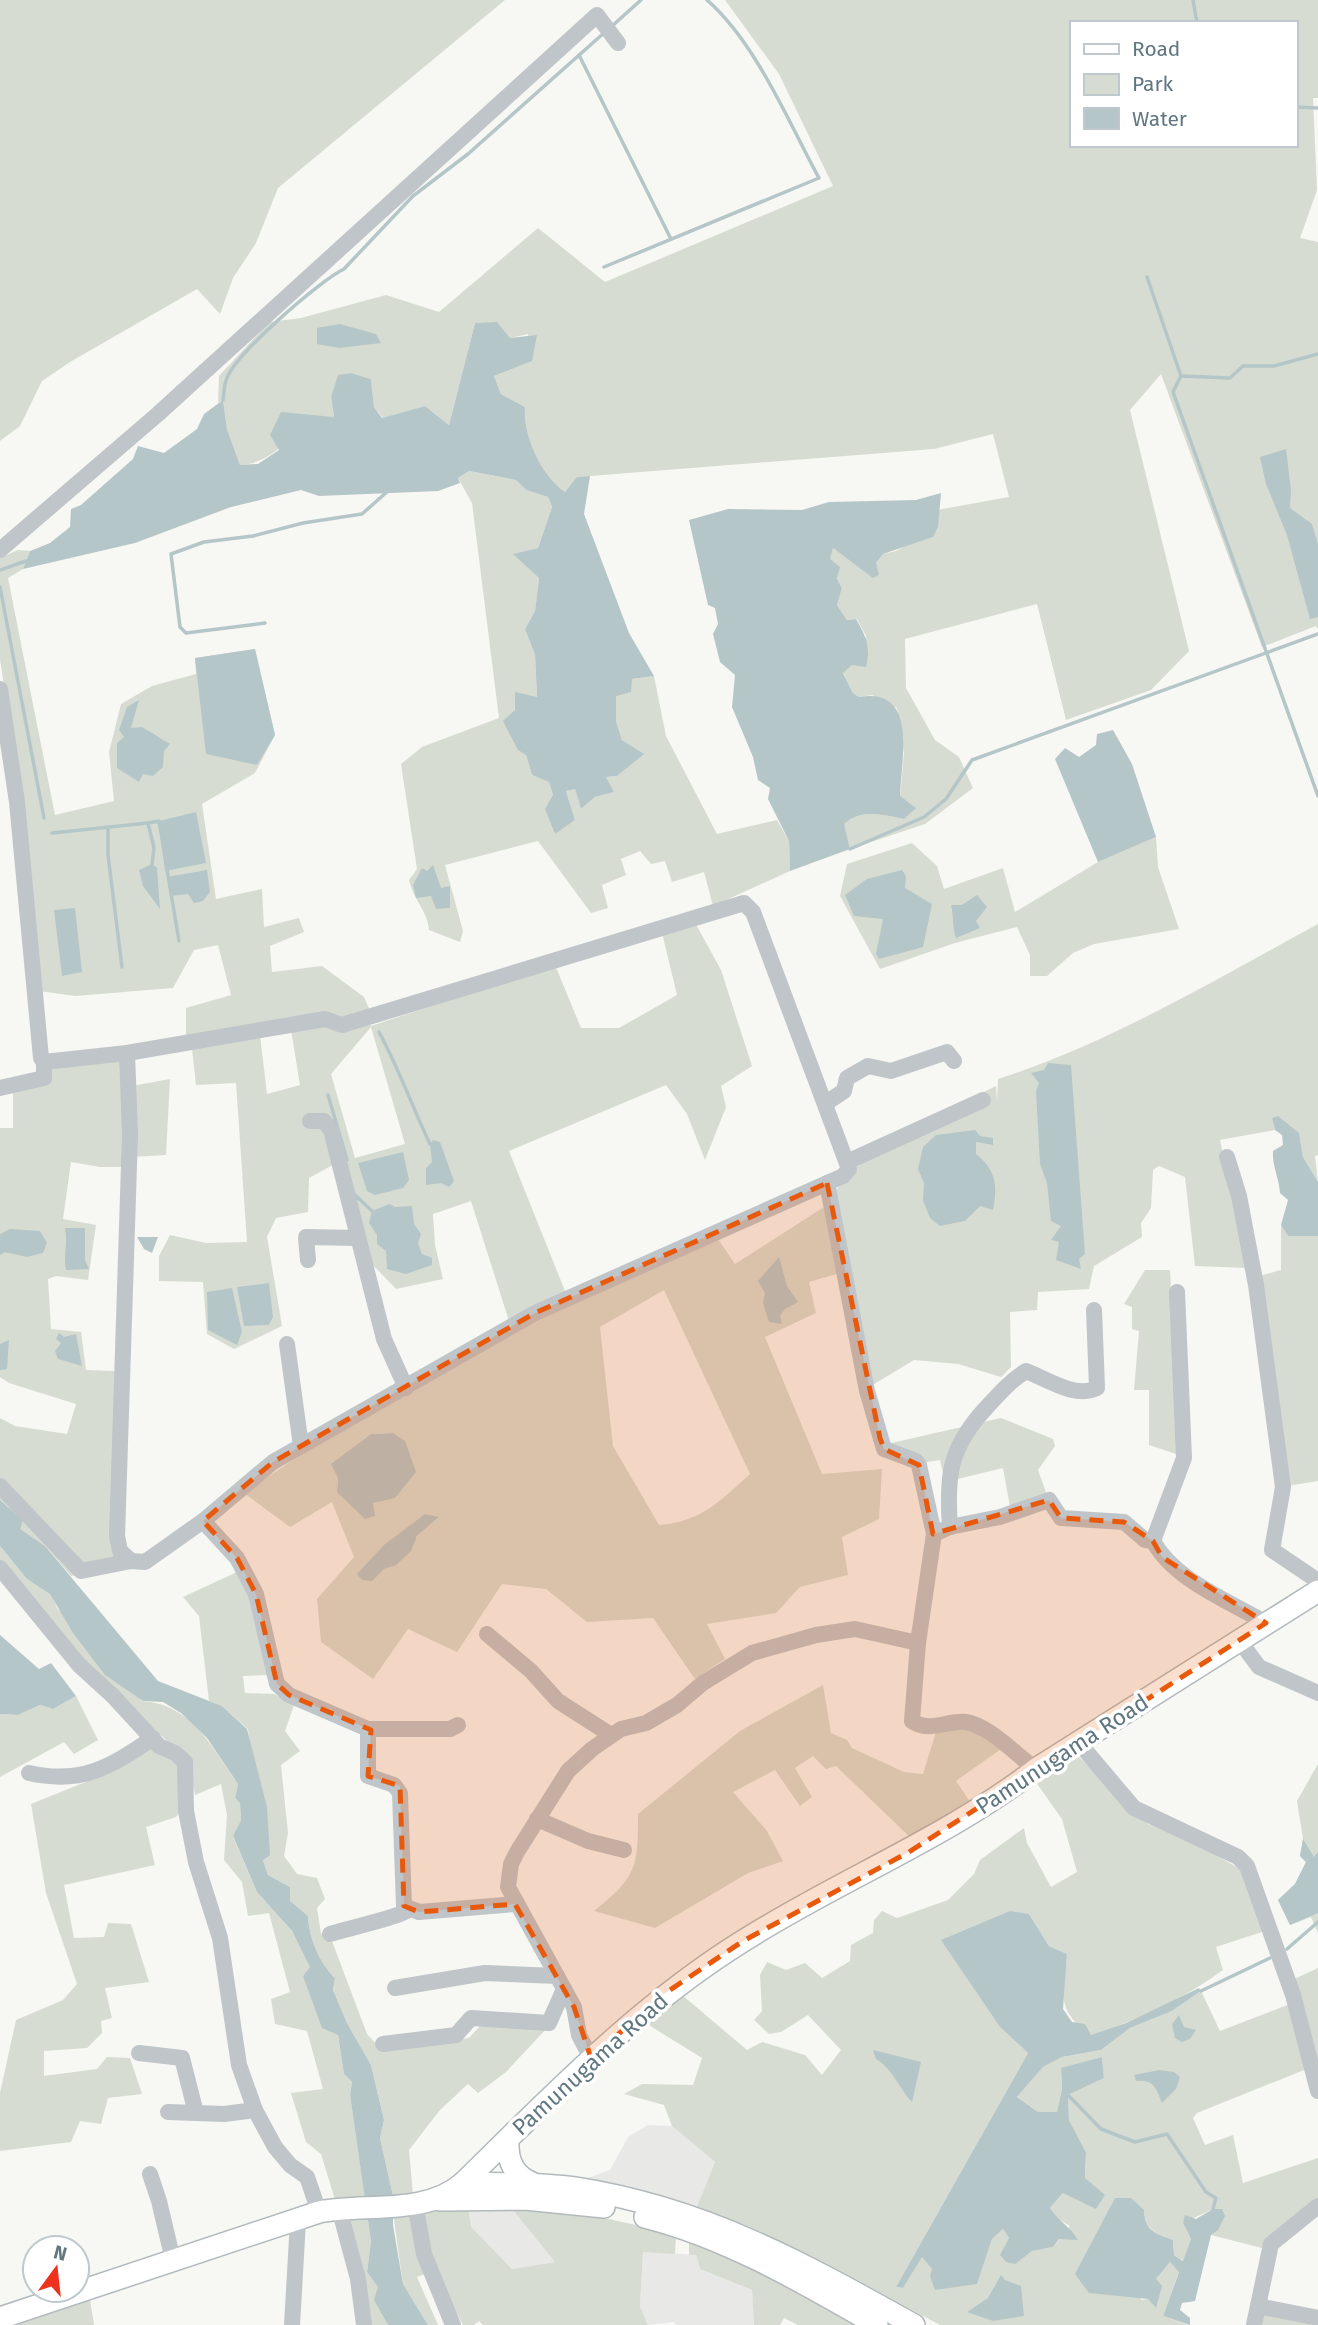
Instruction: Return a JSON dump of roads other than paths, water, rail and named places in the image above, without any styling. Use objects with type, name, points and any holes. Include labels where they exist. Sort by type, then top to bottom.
[{"type":"main road","name":"Pamunugama Road","points":[[0,2318],[173,2260],[338,2209],[426,2202],[463,2183],[591,2058],[664,1994],[743,1941],[909,1852],[1003,1795],[1035,1769],[1318,1591]]},
{"type":"main road","points":[[508,2140],[513,2169],[534,2185]]},
{"type":"main road","points":[[463,2183],[573,2188],[647,2203],[735,2232],[778,2251],[914,2325]]},
{"type":"main road","points":[[426,2202],[491,2197],[557,2201],[599,2206],[655,2220],[761,2261],[877,2325]]},
{"type":"street","points":[[0,550],[158,414],[597,15],[617,40]]},
{"type":"street","points":[[0,689],[17,802],[41,1058],[44,1062],[44,1078],[0,1088]]},
{"type":"street","points":[[0,1486],[81,1571],[131,1561],[145,1562],[203,1521],[273,1462],[535,1313],[848,1172],[849,1161],[753,912],[744,903],[715,909],[375,1018],[342,1025],[325,1019],[127,1053],[44,1062]]},
{"type":"street","points":[[826,1103],[844,1091],[847,1079],[868,1066],[891,1072],[947,1052],[954,1061]]},
{"type":"street","points":[[127,1053],[130,1133],[117,1536],[120,1552],[131,1561]]},
{"type":"street","points":[[849,1161],[983,1100]]},
{"type":"street","points":[[310,1121],[324,1122],[331,1130],[384,1339],[406,1388]]},
{"type":"street","points":[[1227,1157],[1239,1196],[1256,1284],[1283,1487],[1272,1550],[1318,1581]]},
{"type":"street","points":[[827,1183],[867,1391],[880,1438],[884,1449],[916,1461],[919,1465],[934,1534],[918,1643],[912,1721],[918,1726],[967,1722],[986,1732],[1035,1769]]},
{"type":"street","points":[[307,1260],[306,1237],[358,1238]]},
{"type":"street","points":[[1177,1293],[1184,1458],[1153,1541],[1162,1558],[1204,1587],[1266,1623]]},
{"type":"street","points":[[950,1527],[947,1496],[950,1465],[957,1445],[1011,1380],[1026,1371],[1072,1391],[1088,1392],[1097,1388],[1094,1310]]},
{"type":"street","points":[[287,1344],[301,1446]]},
{"type":"street","points":[[934,1534],[950,1527],[1000,1517],[1049,1500],[1061,1518],[1124,1522],[1145,1540],[1153,1541]]},
{"type":"street","points":[[203,1521],[237,1558],[256,1594],[277,1684],[289,1695],[368,1729],[450,1730],[458,1725]]},
{"type":"street","points":[[0,1568],[79,1665],[159,1746],[175,1753],[185,1762],[186,1811],[190,1835],[220,1938],[239,2066],[255,2110],[275,2147],[290,2165],[307,2177],[338,2209],[358,2279],[365,2325]]},
{"type":"street","points":[[591,2058],[579,2035],[574,2007],[508,1887],[511,1864],[568,1771],[621,1728],[646,1723],[752,1653],[816,1635],[855,1629],[918,1643]]},
{"type":"street","points":[[487,1634],[531,1671],[558,1701],[611,1735]]},
{"type":"street","points":[[1239,1640],[1259,1667],[1316,1690]]},
{"type":"street","points":[[368,1729],[368,1776],[394,1785],[400,1793],[403,1902],[408,1910],[419,1912],[515,1904]]},
{"type":"street","points":[[29,1773],[55,1779],[86,1776],[153,1738]]},
{"type":"street","points":[[1079,1743],[1134,1808],[1238,1857],[1247,1866],[1293,1995],[1318,2091]]},
{"type":"street","points":[[537,1819],[588,1841],[624,1850]]},
{"type":"street","points":[[330,1934],[403,1914],[408,1910]]},
{"type":"street","points":[[395,1988],[485,1973],[561,1983]]},
{"type":"street","points":[[383,2044],[456,2035],[471,2018],[549,2022],[561,1983]]},
{"type":"street","points":[[139,2053],[182,2058],[196,2113]]},
{"type":"street","points":[[168,2112],[255,2110]]},
{"type":"street","points":[[150,2174],[173,2260]]},
{"type":"street","points":[[426,2202],[424,2254],[453,2325]]},
{"type":"street","points":[[1254,2325],[1271,2244],[1318,2206]]},
{"type":"street","points":[[292,2325],[298,2221]]},
{"type":"street","points":[[1258,2306],[1318,2318]]},
{"type":"water","points":[[497,322],[510,338],[537,335],[532,361],[494,376],[501,394],[525,407],[530,442],[541,465],[556,485],[565,492],[577,477],[590,476],[584,514],[629,633],[654,676],[632,679],[631,692],[616,696],[616,721],[622,740],[644,754],[617,776],[606,777],[614,792],[595,797],[581,809],[575,789],[566,791],[575,820],[555,834],[545,809],[553,795],[549,782],[532,775],[526,755],[518,750],[503,721],[515,710],[515,692],[537,697],[535,655],[525,629],[535,611],[539,578],[513,554],[538,548],[552,507],[548,497],[526,490],[516,480],[469,471],[458,478],[460,483],[438,491],[319,496],[301,490],[231,507],[135,543],[23,569],[30,551],[50,543],[70,527],[71,509],[81,505],[133,459],[138,446],[164,453],[197,429],[204,414],[223,400],[227,429],[240,465],[258,464],[279,450],[270,435],[281,412],[334,417],[331,397],[338,375],[351,373],[371,379],[374,407],[382,418],[425,406],[449,425],[475,323]]},
{"type":"water","points":[[340,324],[376,334],[381,343],[339,348],[317,344],[317,328]]},
{"type":"water","points":[[1286,449],[1291,490],[1290,508],[1312,524],[1318,544],[1318,617],[1310,619],[1287,535],[1266,484],[1260,457]]},
{"type":"water","points":[[941,493],[938,527],[933,537],[883,554],[876,563],[879,575],[873,578],[833,548],[830,559],[840,567],[837,578],[842,588],[837,605],[847,620],[856,619],[868,648],[866,667],[852,665],[843,673],[853,693],[859,697],[878,697],[891,703],[899,714],[903,746],[900,796],[916,808],[904,819],[865,814],[851,819],[844,824],[850,849],[790,871],[789,841],[768,799],[770,788],[758,780],[753,757],[732,707],[735,675],[720,662],[713,634],[718,624],[715,608],[708,605],[689,520],[728,509],[802,510],[829,502],[916,500]]},
{"type":"water","points":[[255,649],[275,735],[257,765],[206,754],[195,658]]},
{"type":"water","points":[[139,700],[131,728],[142,727],[170,744],[164,751],[163,767],[153,776],[143,774],[139,782],[117,768],[117,743],[124,737],[119,730],[127,707]]},
{"type":"water","points":[[1113,730],[1132,764],[1156,837],[1098,862],[1055,759],[1065,748],[1079,757],[1096,745],[1097,734]]},
{"type":"water","points":[[196,812],[206,863],[165,871],[159,821]]},
{"type":"water","points":[[152,864],[157,868],[160,909],[143,886],[139,870]]},
{"type":"water","points":[[433,865],[441,888],[450,886],[450,908],[436,909],[431,896],[416,898],[413,885],[422,868],[427,871]]},
{"type":"water","points":[[207,870],[210,892],[203,901],[194,903],[188,894],[170,896],[167,877]]},
{"type":"water","points":[[902,870],[906,876],[905,888],[932,904],[923,947],[879,959],[876,954],[883,919],[854,916],[845,895],[867,879]]},
{"type":"water","points":[[977,895],[987,907],[976,921],[980,928],[956,938],[951,905],[962,905]]},
{"type":"water","points":[[75,908],[82,972],[62,976],[54,910]]},
{"type":"water","points":[[1048,1063],[1071,1065],[1085,1254],[1079,1259],[1081,1269],[1056,1260],[1059,1242],[1051,1240],[1061,1226],[1051,1221],[1047,1183],[1040,1164],[1036,1091],[1039,1083],[1031,1073],[1044,1070]]},
{"type":"water","points":[[1278,1116],[1299,1133],[1303,1157],[1318,1182],[1318,1236],[1288,1236],[1281,1225],[1288,1200],[1280,1193],[1274,1162],[1273,1151],[1283,1145],[1282,1135],[1275,1130],[1272,1118]]},
{"type":"water","points":[[975,1130],[980,1136],[993,1138],[993,1145],[976,1142],[976,1154],[988,1166],[994,1179],[993,1210],[980,1206],[965,1221],[940,1226],[930,1218],[923,1201],[924,1183],[918,1169],[923,1147],[936,1135]]},
{"type":"water","points":[[433,1140],[440,1142],[454,1181],[449,1187],[441,1183],[426,1185],[426,1168],[432,1162],[430,1144]]},
{"type":"water","points":[[403,1152],[409,1180],[403,1188],[375,1195],[367,1191],[358,1163]]},
{"type":"water","points":[[390,1204],[395,1207],[412,1206],[414,1224],[421,1234],[418,1243],[422,1254],[432,1258],[432,1265],[406,1274],[387,1269],[386,1251],[377,1244],[377,1235],[369,1223],[372,1211]]},
{"type":"water","points":[[65,1228],[85,1228],[85,1260],[89,1269],[66,1270]]},
{"type":"water","points":[[10,1229],[40,1231],[47,1243],[43,1253],[27,1257],[5,1252],[0,1255],[0,1234]]},
{"type":"water","points":[[137,1237],[158,1237],[152,1253],[144,1249]]},
{"type":"water","points":[[779,1257],[787,1286],[798,1302],[785,1309],[780,1316],[782,1324],[769,1322],[763,1303],[765,1293],[758,1281]]},
{"type":"water","points":[[269,1283],[273,1317],[269,1325],[244,1326],[237,1287]]},
{"type":"water","points":[[232,1288],[242,1332],[237,1345],[208,1330],[207,1292]]},
{"type":"water","points":[[59,1333],[64,1337],[76,1334],[82,1366],[58,1359],[55,1351],[61,1343],[56,1339]]},
{"type":"water","points":[[9,1340],[7,1369],[0,1370],[0,1344]]},
{"type":"water","points":[[393,1433],[405,1441],[416,1472],[395,1498],[373,1503],[375,1516],[365,1519],[337,1492],[338,1478],[331,1464],[371,1434]]},
{"type":"water","points":[[0,1500],[23,1520],[20,1529],[45,1546],[158,1681],[222,1706],[247,1729],[267,1807],[270,1855],[263,1860],[268,1875],[290,1887],[290,1901],[308,1916],[316,1949],[335,1978],[333,1990],[347,2023],[371,2065],[384,2120],[380,2138],[393,2196],[393,2225],[403,2284],[428,2325],[388,2325],[374,2300],[378,2287],[367,2272],[371,2241],[350,2095],[352,2082],[344,2074],[338,2035],[322,2028],[303,1976],[310,1967],[292,1931],[257,1892],[233,1836],[241,1820],[240,1803],[235,1798],[238,1784],[207,1738],[181,1713],[163,1702],[143,1701],[105,1675],[73,1633],[50,1594],[27,1579],[0,1546]]},
{"type":"water","points":[[425,1514],[439,1517],[417,1536],[411,1551],[396,1565],[384,1569],[372,1581],[362,1580],[357,1574],[384,1545]]},
{"type":"water","points":[[0,1635],[39,1669],[51,1663],[76,1696],[53,1709],[40,1705],[18,1715],[0,1714]]},
{"type":"water","points":[[1303,1839],[1314,1857],[1318,1852],[1318,1913],[1290,1925],[1278,1900],[1295,1884],[1306,1862],[1300,1856]]},
{"type":"water","points":[[1010,1911],[1029,1914],[1049,1946],[1067,1954],[1063,2009],[1072,2022],[1085,2024],[1091,2035],[1126,2023],[1199,1988],[1201,1991],[1172,2011],[1130,2028],[1101,2050],[1062,2057],[1043,2067],[1017,2097],[1038,2112],[1057,2112],[1062,2089],[1061,2068],[1102,2057],[1104,2078],[1068,2095],[1069,2120],[1086,2152],[1085,2178],[1105,2195],[1096,2209],[1063,2193],[1050,2208],[1078,2240],[1059,2239],[1053,2247],[1032,2251],[1015,2264],[1006,2262],[1000,2255],[1009,2238],[1003,2229],[992,2239],[977,2284],[935,2290],[930,2276],[932,2269],[922,2257],[903,2288],[896,2287],[1028,2053],[1000,2027],[941,1940]]},
{"type":"water","points":[[1179,2015],[1184,2027],[1196,2030],[1190,2039],[1182,2042],[1175,2038],[1172,2024]]},
{"type":"water","points":[[873,2050],[921,2062],[912,2102],[887,2068],[876,2059]]},
{"type":"water","points":[[1160,2070],[1174,2072],[1180,2077],[1176,2089],[1162,2103],[1151,2083],[1136,2081],[1134,2075]]},
{"type":"water","points":[[1115,2198],[1131,2198],[1144,2210],[1149,2227],[1173,2240],[1174,2255],[1183,2261],[1191,2239],[1183,2223],[1185,2215],[1196,2219],[1213,2209],[1222,2209],[1225,2216],[1218,2230],[1211,2235],[1195,2301],[1182,2303],[1180,2310],[1190,2318],[1190,2325],[1163,2316],[1179,2272],[1170,2262],[1156,2279],[1162,2286],[1156,2308],[1148,2299],[1089,2293],[1075,2274]]},
{"type":"water","points":[[1001,2275],[1005,2280],[1021,2286],[1024,2316],[993,2321],[967,2312],[988,2298]]},
{"type":"waterway","points":[[611,27],[641,0]]},
{"type":"waterway","points":[[604,267],[819,178],[756,60],[725,18],[707,0]]},
{"type":"waterway","points":[[1193,0],[1197,21]]},
{"type":"waterway","points":[[223,400],[227,378],[262,336],[317,288],[344,269],[413,196],[468,154],[605,32]]},
{"type":"waterway","points":[[579,55],[671,239]]},
{"type":"waterway","points":[[1297,107],[1318,108]]},
{"type":"waterway","points":[[1147,277],[1181,376],[1173,392],[1318,796]]},
{"type":"waterway","points":[[1181,376],[1230,378],[1243,366],[1274,366],[1318,354]]},
{"type":"waterway","points":[[265,623],[186,633],[180,627],[171,554],[204,542],[253,536],[303,523],[362,514],[388,491]]},
{"type":"waterway","points":[[0,570],[26,561]]},
{"type":"waterway","points":[[0,587],[44,818]]},
{"type":"waterway","points":[[850,849],[924,817],[946,799],[972,760],[1318,634]]},
{"type":"waterway","points":[[148,823],[159,821],[179,941]]},
{"type":"waterway","points":[[52,833],[148,823],[154,848],[152,864]]},
{"type":"waterway","points":[[108,828],[108,855],[122,967]]},
{"type":"waterway","points":[[379,1032],[430,1144]]},
{"type":"waterway","points":[[328,1095],[347,1160]]},
{"type":"waterway","points":[[355,1195],[372,1211]]},
{"type":"waterway","points":[[1287,1949],[1318,1922]]},
{"type":"waterway","points":[[1201,1991],[1270,1958]]},
{"type":"waterway","points":[[1068,2095],[1101,2129],[1135,2142],[1167,2134],[1206,2192],[1216,2198],[1213,2209]]}]
